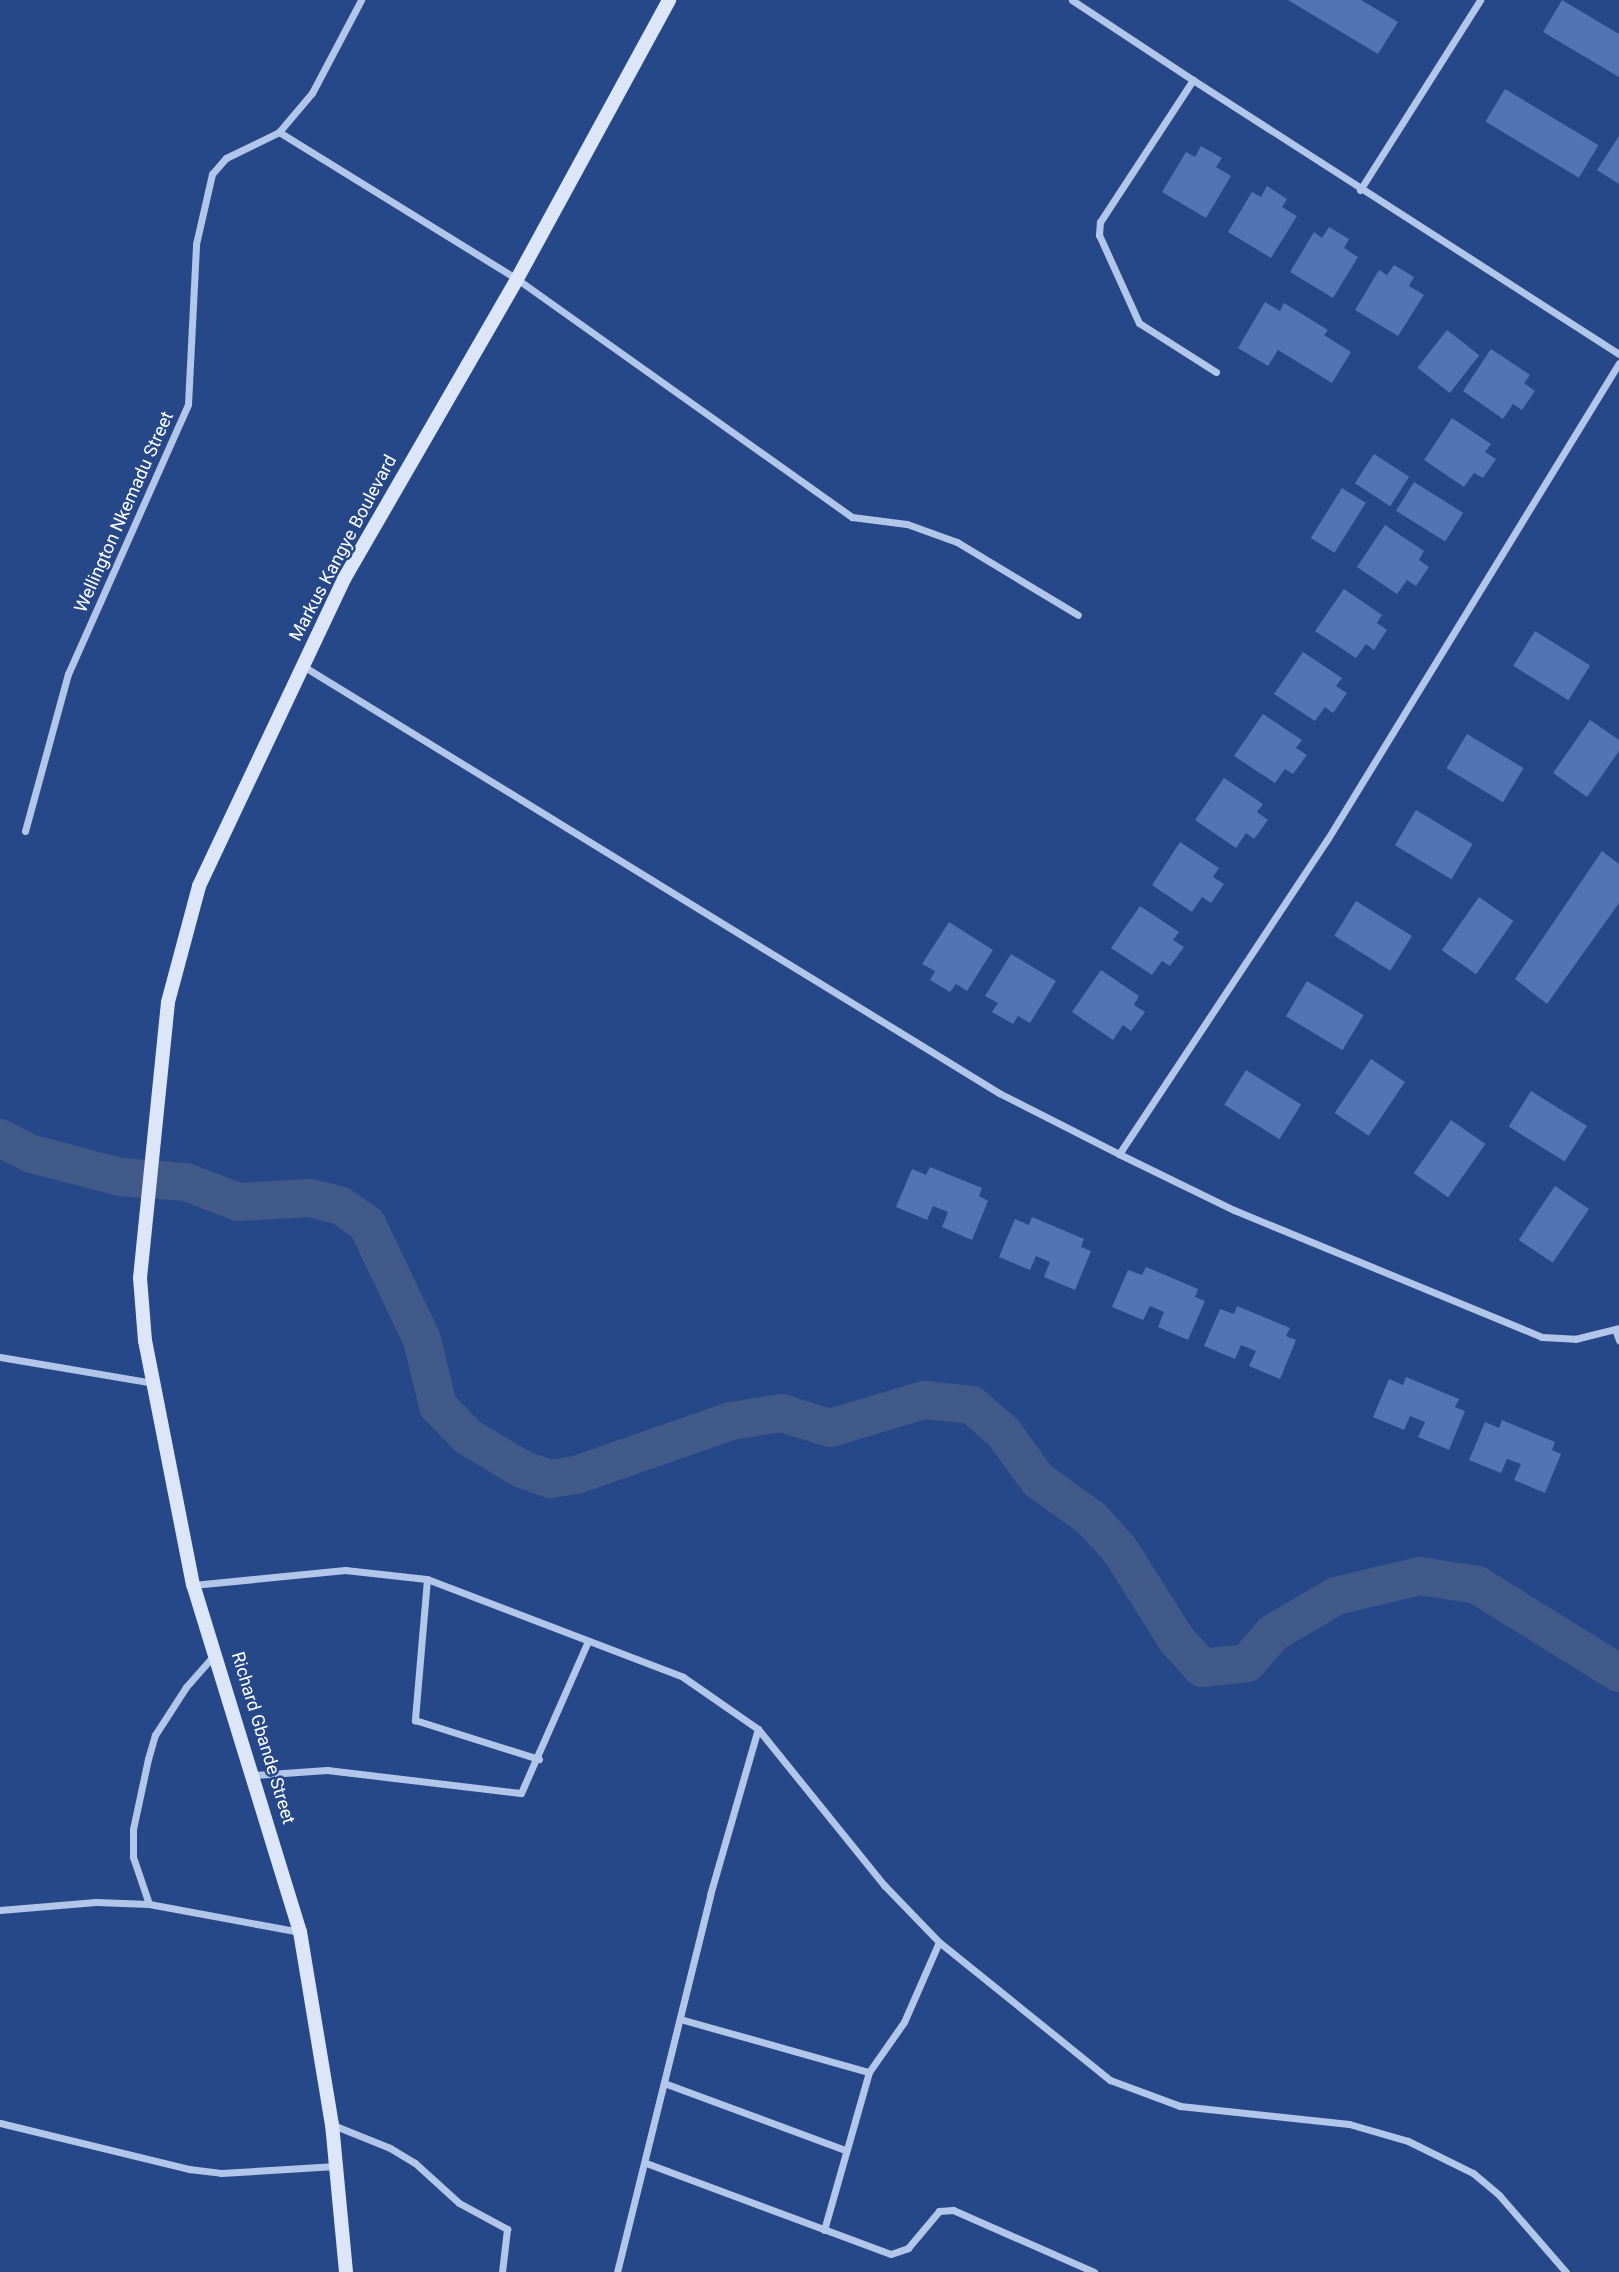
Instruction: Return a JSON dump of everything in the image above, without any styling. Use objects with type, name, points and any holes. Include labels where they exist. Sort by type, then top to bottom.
[{"type":"street","points":[[362,0],[312,93],[279,132],[517,279],[852,517],[907,524],[957,542],[1078,615]]},
{"type":"street","name":"Markus Kangye Boulevard","points":[[147,1217],[168,1002],[183,934],[199,886],[344,579],[517,279],[669,0]]},
{"type":"street","points":[[1072,0],[1360,190],[1619,354]]},
{"type":"street","points":[[1360,190],[1480,0]]},
{"type":"street","points":[[1193,80],[1100,222],[1099,235],[1139,323],[1216,372]]},
{"type":"street","name":"Wellington Nkemadu Street","points":[[25,831],[68,674],[188,404],[196,244],[212,174],[226,158],[279,132]]},
{"type":"street","points":[[1119,1154],[1335,829],[1619,363]]},
{"type":"street","points":[[303,666],[999,1093],[1234,1210],[1542,1337],[1575,1339],[1617,1328],[1619,1340]]},
{"type":"street","name":"Richard Gbande Street","points":[[147,1217],[140,1278],[153,1383],[193,1585],[255,1775],[300,1932],[332,2125],[346,2272]]},
{"type":"street","points":[[0,1357],[153,1383]]},
{"type":"street","points":[[193,1585],[345,1570],[427,1579],[683,1677],[758,1729],[884,1885],[939,1942],[1110,2080],[1126,2089],[1180,2106],[1349,2124],[1408,2141],[1460,2165],[1499,2195],[1566,2272]]},
{"type":"street","points":[[427,1579],[415,1720],[539,1759]]},
{"type":"street","points":[[255,1775],[327,1770],[515,1796],[526,1789],[588,1640]]},
{"type":"street","points":[[149,1904],[133,1857],[133,1829],[148,1759],[155,1735],[186,1688],[216,1652]]},
{"type":"street","points":[[617,2272],[680,2019],[758,1729]]},
{"type":"street","points":[[0,1910],[96,1902],[149,1904],[300,1932]]},
{"type":"street","points":[[824,2230],[869,2072],[904,2022],[939,1942]]},
{"type":"street","points":[[680,2019],[869,2072]]},
{"type":"street","points":[[664,2083],[845,2150]]},
{"type":"street","points":[[0,2123],[189,2169],[220,2173],[337,2166]]},
{"type":"street","points":[[332,2125],[390,2148],[415,2163],[459,2203],[507,2229],[502,2272]]},
{"type":"street","points":[[646,2163],[891,2254],[908,2248],[939,2211],[953,2210],[1094,2272]]},
{"type":"building","points":[[1288,0],[1361,0],[1398,22],[1378,54]]},
{"type":"building","points":[[1562,0],[1619,34],[1619,77],[1543,32]]},
{"type":"building","points":[[1505,89],[1598,145],[1579,178],[1485,122]]},
{"type":"building","points":[[1619,136],[1619,184],[1597,170]]},
{"type":"building","points":[[1201,146],[1222,158],[1216,167],[1231,176],[1206,218],[1162,192],[1186,152],[1195,157]]},
{"type":"building","points":[[1267,186],[1287,199],[1282,207],[1297,216],[1271,258],[1228,232],[1252,192],[1261,197]]},
{"type":"building","points":[[1329,227],[1349,239],[1344,248],[1358,257],[1333,298],[1290,272],[1314,232],[1322,238]]},
{"type":"building","points":[[1394,265],[1414,277],[1409,286],[1424,295],[1398,336],[1355,310],[1379,270],[1387,275]]},
{"type":"building","points":[[1265,302],[1280,311],[1284,303],[1328,330],[1324,335],[1351,352],[1332,383],[1278,350],[1268,366],[1238,348]]},
{"type":"building","points":[[1447,330],[1479,355],[1450,393],[1417,368]]},
{"type":"building","points":[[1491,349],[1530,375],[1524,383],[1535,391],[1522,410],[1513,404],[1503,419],[1463,391]]},
{"type":"building","points":[[1452,418],[1491,444],[1485,452],[1496,459],[1483,478],[1474,473],[1464,487],[1424,460]]},
{"type":"building","points":[[1374,454],[1409,477],[1390,506],[1355,483]]},
{"type":"building","points":[[1414,482],[1463,513],[1445,542],[1396,511]]},
{"type":"building","points":[[1342,488],[1366,503],[1334,553],[1311,538]]},
{"type":"building","points":[[1385,525],[1424,551],[1419,560],[1429,567],[1416,586],[1407,580],[1397,594],[1357,567]]},
{"type":"building","points":[[1344,589],[1382,615],[1377,623],[1387,630],[1374,650],[1366,644],[1356,658],[1315,631]]},
{"type":"building","points":[[1535,631],[1590,665],[1568,700],[1513,666]]},
{"type":"building","points":[[1303,652],[1342,678],[1336,686],[1347,693],[1333,713],[1325,707],[1315,721],[1274,694]]},
{"type":"building","points":[[1263,714],[1302,740],[1296,748],[1307,755],[1293,774],[1285,769],[1275,783],[1234,756]]},
{"type":"building","points":[[1590,720],[1619,740],[1619,751],[1587,797],[1553,773]]},
{"type":"building","points":[[1467,734],[1524,768],[1503,802],[1446,768]]},
{"type":"building","points":[[1224,778],[1263,804],[1257,812],[1268,820],[1254,839],[1246,833],[1236,848],[1195,820]]},
{"type":"building","points":[[1416,810],[1473,844],[1451,879],[1395,845]]},
{"type":"building","points":[[1180,842],[1219,868],[1213,877],[1224,884],[1211,903],[1202,897],[1192,912],[1152,885]]},
{"type":"building","points":[[1602,851],[1619,864],[1619,903],[1547,1004],[1515,979]]},
{"type":"building","points":[[1479,897],[1513,921],[1476,974],[1442,950]]},
{"type":"building","points":[[1356,901],[1412,936],[1390,971],[1334,936]]},
{"type":"building","points":[[1140,906],[1179,932],[1173,940],[1184,947],[1170,966],[1162,961],[1152,975],[1111,948]]},
{"type":"building","points":[[949,922],[993,950],[967,991],[956,984],[950,992],[930,980],[935,971],[922,964]]},
{"type":"building","points":[[1011,954],[1056,981],[1030,1023],[1018,1016],[1013,1024],[992,1012],[998,1003],[985,996]]},
{"type":"building","points":[[1101,970],[1139,996],[1134,1005],[1145,1012],[1131,1031],[1123,1025],[1113,1040],[1072,1012]]},
{"type":"building","points":[[1307,981],[1364,1015],[1342,1050],[1286,1016]]},
{"type":"building","points":[[1371,1059],[1405,1082],[1369,1136],[1335,1113]]},
{"type":"building","points":[[1246,1070],[1301,1104],[1279,1139],[1224,1105]]},
{"type":"building","points":[[1531,1091],[1587,1126],[1565,1162],[1509,1127]]},
{"type":"building","points":[[1451,1120],[1485,1144],[1448,1197],[1414,1173]]},
{"type":"building","points":[[930,1167],[982,1188],[979,1196],[988,1201],[972,1240],[942,1227],[948,1212],[933,1206],[927,1220],[896,1207],[912,1169],[926,1175]]},
{"type":"building","points":[[1555,1186],[1589,1209],[1553,1263],[1519,1240]]},
{"type":"building","points":[[1032,1217],[1084,1239],[1081,1247],[1091,1251],[1075,1290],[1044,1277],[1050,1262],[1036,1256],[1030,1270],[999,1257],[1015,1219],[1029,1225]]},
{"type":"building","points":[[1146,1267],[1198,1289],[1195,1297],[1205,1301],[1188,1340],[1158,1327],[1164,1312],[1150,1306],[1143,1320],[1112,1307],[1128,1270],[1142,1275]]},
{"type":"building","points":[[1237,1306],[1290,1328],[1286,1336],[1296,1340],[1280,1379],[1249,1366],[1256,1351],[1241,1345],[1235,1359],[1204,1346],[1220,1309],[1234,1314]]},
{"type":"building","points":[[1406,1377],[1459,1399],[1455,1407],[1465,1411],[1449,1450],[1418,1437],[1425,1422],[1410,1416],[1404,1430],[1373,1417],[1389,1379],[1403,1385]]},
{"type":"building","points":[[1502,1420],[1555,1442],[1552,1450],[1561,1454],[1545,1493],[1514,1480],[1521,1464],[1507,1459],[1501,1473],[1469,1460],[1485,1422],[1499,1428]]},
{"type":"waterway","points":[[0,1138],[32,1154],[120,1177],[186,1182],[238,1202],[310,1198],[341,1206],[367,1224],[422,1340],[438,1406],[468,1437],[522,1469],[550,1479],[576,1475],[731,1421],[781,1413],[830,1428],[924,1400],[972,1405],[1003,1432],[1038,1480],[1092,1519],[1120,1550],[1176,1639],[1202,1668],[1247,1663],[1273,1633],[1336,1596],[1420,1576],[1477,1585],[1619,1673]]}]
